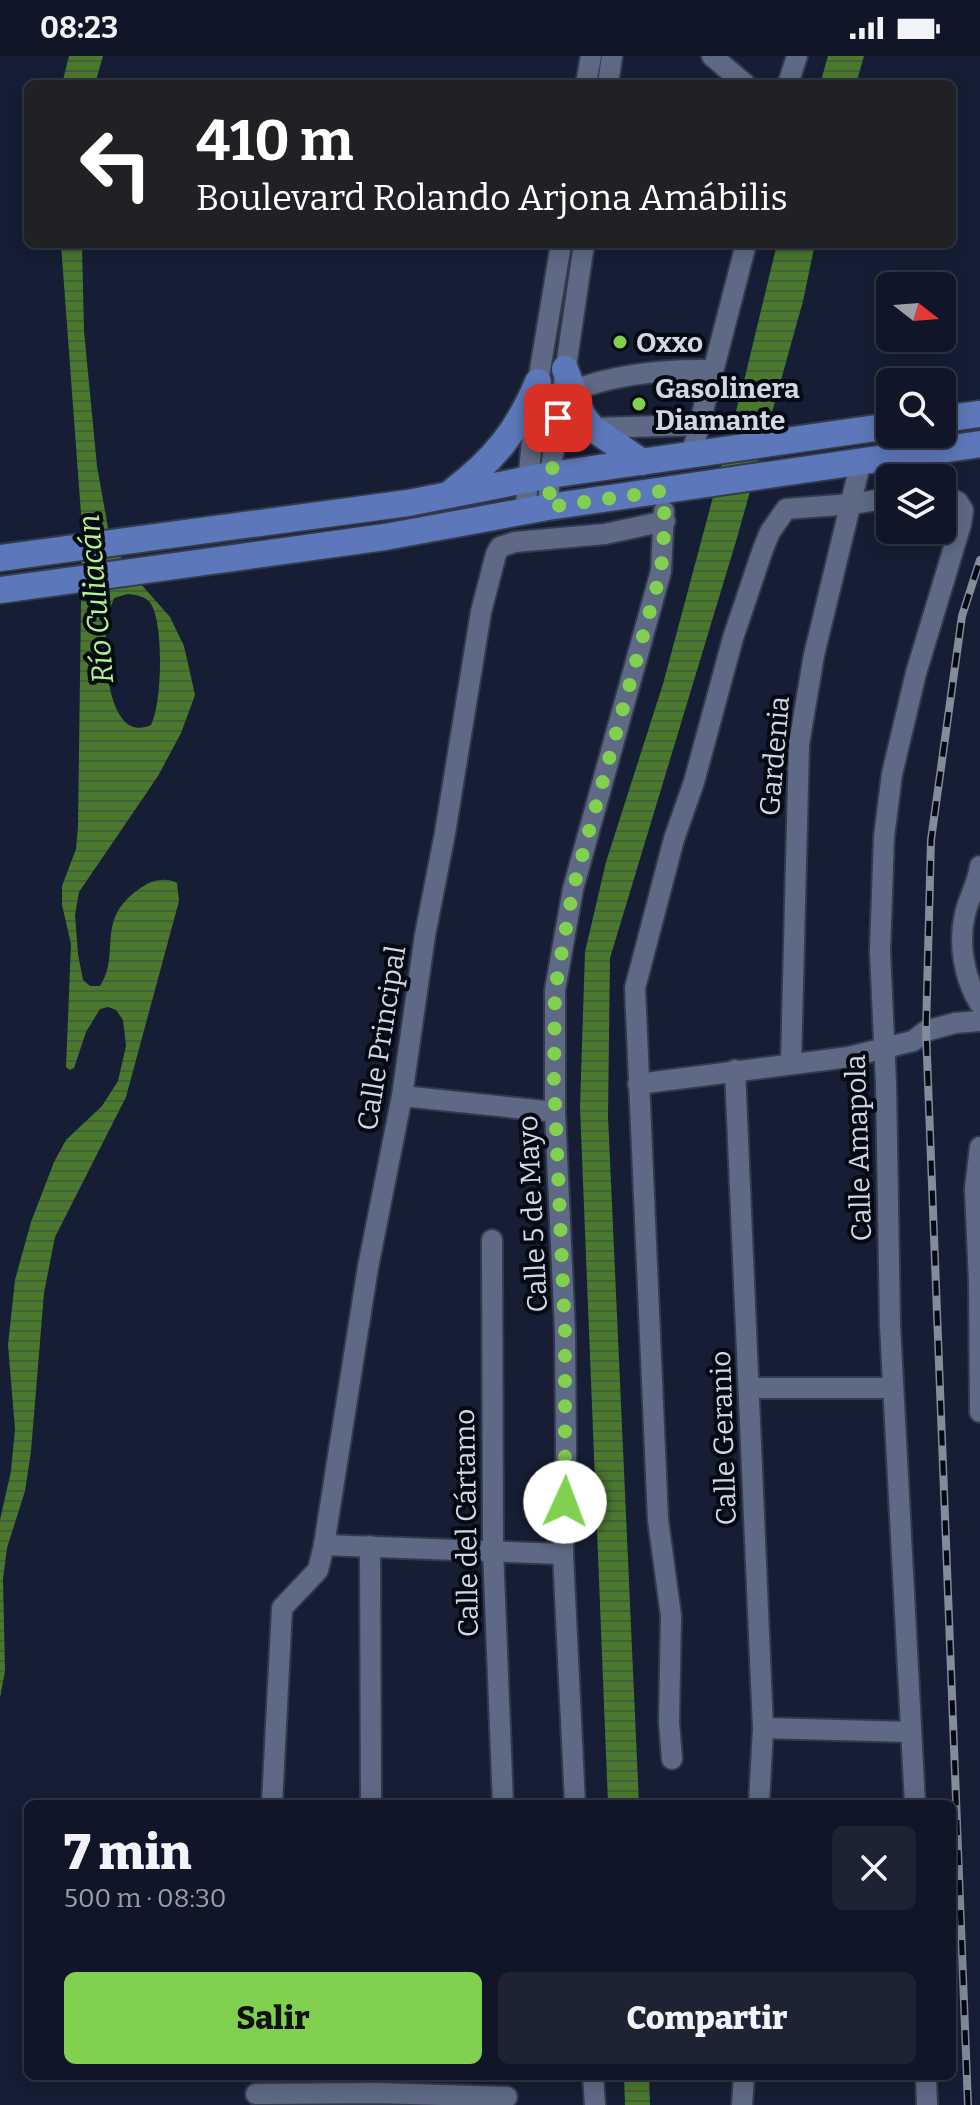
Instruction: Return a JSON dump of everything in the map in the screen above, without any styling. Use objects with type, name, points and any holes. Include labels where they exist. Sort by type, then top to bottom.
[{"type":"main road","points":[[569,370],[582,415],[592,428],[642,462]]},
{"type":"main road","points":[[446,497],[488,463],[509,437],[538,382]]},
{"type":"main road","points":[[956,417],[980,414]]},
{"type":"main road","points":[[0,558],[446,497],[540,476],[876,428]]},
{"type":"main road","points":[[0,590],[385,537],[537,509],[980,444]]},
{"type":"street","points":[[587,80],[591,56]]},
{"type":"street","points":[[609,80],[612,56]]},
{"type":"street","points":[[712,56],[740,80]]},
{"type":"street","points":[[789,80],[797,56]]},
{"type":"street","points":[[537,509],[540,476],[538,382],[560,248]]},
{"type":"street","points":[[540,476],[569,370],[584,248]]},
{"type":"street","points":[[698,452],[699,425],[745,248]]},
{"type":"street","points":[[544,347],[569,370],[600,380],[651,372],[713,370]]},
{"type":"street","points":[[592,428],[699,425]]},
{"type":"street","name":"Gardenia","points":[[791,1063],[799,744],[814,655],[861,461]]},
{"type":"street","name":"Calle 5 de Mayo","points":[[575,1800],[563,1554],[565,1332],[553,1028],[561,945],[573,889],[661,571],[665,521],[662,491]]},
{"type":"street","points":[[672,1759],[669,1722],[671,1616],[658,1520],[635,988],[712,709],[752,578],[770,532],[786,509],[876,500]]},
{"type":"street","name":"Calle Amapola","points":[[956,504],[963,510],[956,541]]},
{"type":"street","name":"Calle Principal","points":[[272,1800],[282,1608],[318,1570],[324,1545],[368,1267],[402,1096],[425,935],[481,612],[496,554],[500,547],[529,540],[605,534],[665,521]]},
{"type":"street","name":"Calle Amapola","points":[[915,1800],[893,1388],[880,951],[886,811],[892,774],[916,673],[955,544]]},
{"type":"street","points":[[980,866],[964,914],[962,946],[969,987],[980,1004]]},
{"type":"street","points":[[638,1084],[849,1057],[913,1041],[926,1031],[955,1023],[980,1021]]},
{"type":"street","name":"Calle Geranio","points":[[735,1070],[763,1728],[759,1800]]},
{"type":"street","points":[[402,1096],[555,1112]]},
{"type":"street","points":[[980,1147],[975,1189],[980,1412]]},
{"type":"street","name":"Calle del Cártamo","points":[[492,1240],[493,1550],[503,1800]]},
{"type":"street","points":[[750,1388],[893,1388]]},
{"type":"street","points":[[324,1545],[563,1554]]},
{"type":"street","points":[[370,1546],[371,1800]]},
{"type":"street","points":[[763,1728],[911,1732]]},
{"type":"street","points":[[256,2092],[377,2091],[506,2101],[507,2080]]},
{"type":"street","points":[[593,2080],[595,2105]]},
{"type":"street","points":[[742,2105],[744,2080]]},
{"type":"street","points":[[926,2080],[927,2105]]},
{"type":"water","points":[[69,56],[103,56],[96,80],[63,80]]},
{"type":"water","points":[[828,56],[864,56],[857,80],[821,80]]},
{"type":"water","name":"Río Culiacán","points":[[61,248],[82,248],[84,331],[97,466],[108,528],[125,566],[170,617],[184,646],[195,695],[181,733],[158,776],[79,892],[75,915],[78,954],[83,980],[90,986],[100,986],[106,974],[113,924],[127,899],[146,885],[164,880],[177,883],[179,901],[126,1097],[55,1237],[44,1293],[25,1491],[7,1548],[3,1579],[5,1671],[0,1698],[0,1520],[11,1471],[15,1429],[8,1345],[15,1280],[31,1222],[54,1162],[66,1140],[102,1106],[118,1081],[126,1046],[123,1020],[116,1010],[108,1007],[100,1009],[86,1032],[74,1068],[70,1070],[66,1067],[71,944],[62,905],[62,886],[76,849],[82,527]],"holes":[[[128,594],[144,598],[151,604],[158,629],[159,683],[151,725],[136,727],[124,720],[110,688],[106,629],[114,598]]]},
{"type":"water","points":[[776,248],[814,248],[803,301],[737,538],[610,958],[608,1116],[639,1800],[608,1800],[580,1107],[585,952],[606,862],[663,684]]},
{"type":"water","points":[[624,2080],[649,2080],[650,2105],[625,2105]]},
{"type":"railway","points":[[968,2105],[926,1031],[931,840],[962,616],[980,560]]},
{"type":"place","name":"Oxxo","points":[[620,342]]},
{"type":"place","name":"Gasolinera Diamante","points":[[639,404]]},
{"type":"route","points":[[558,418],[548,507],[662,491],[665,521],[661,571],[573,889],[555,990],[554,1080],[565,1332],[565,1502]]}]
